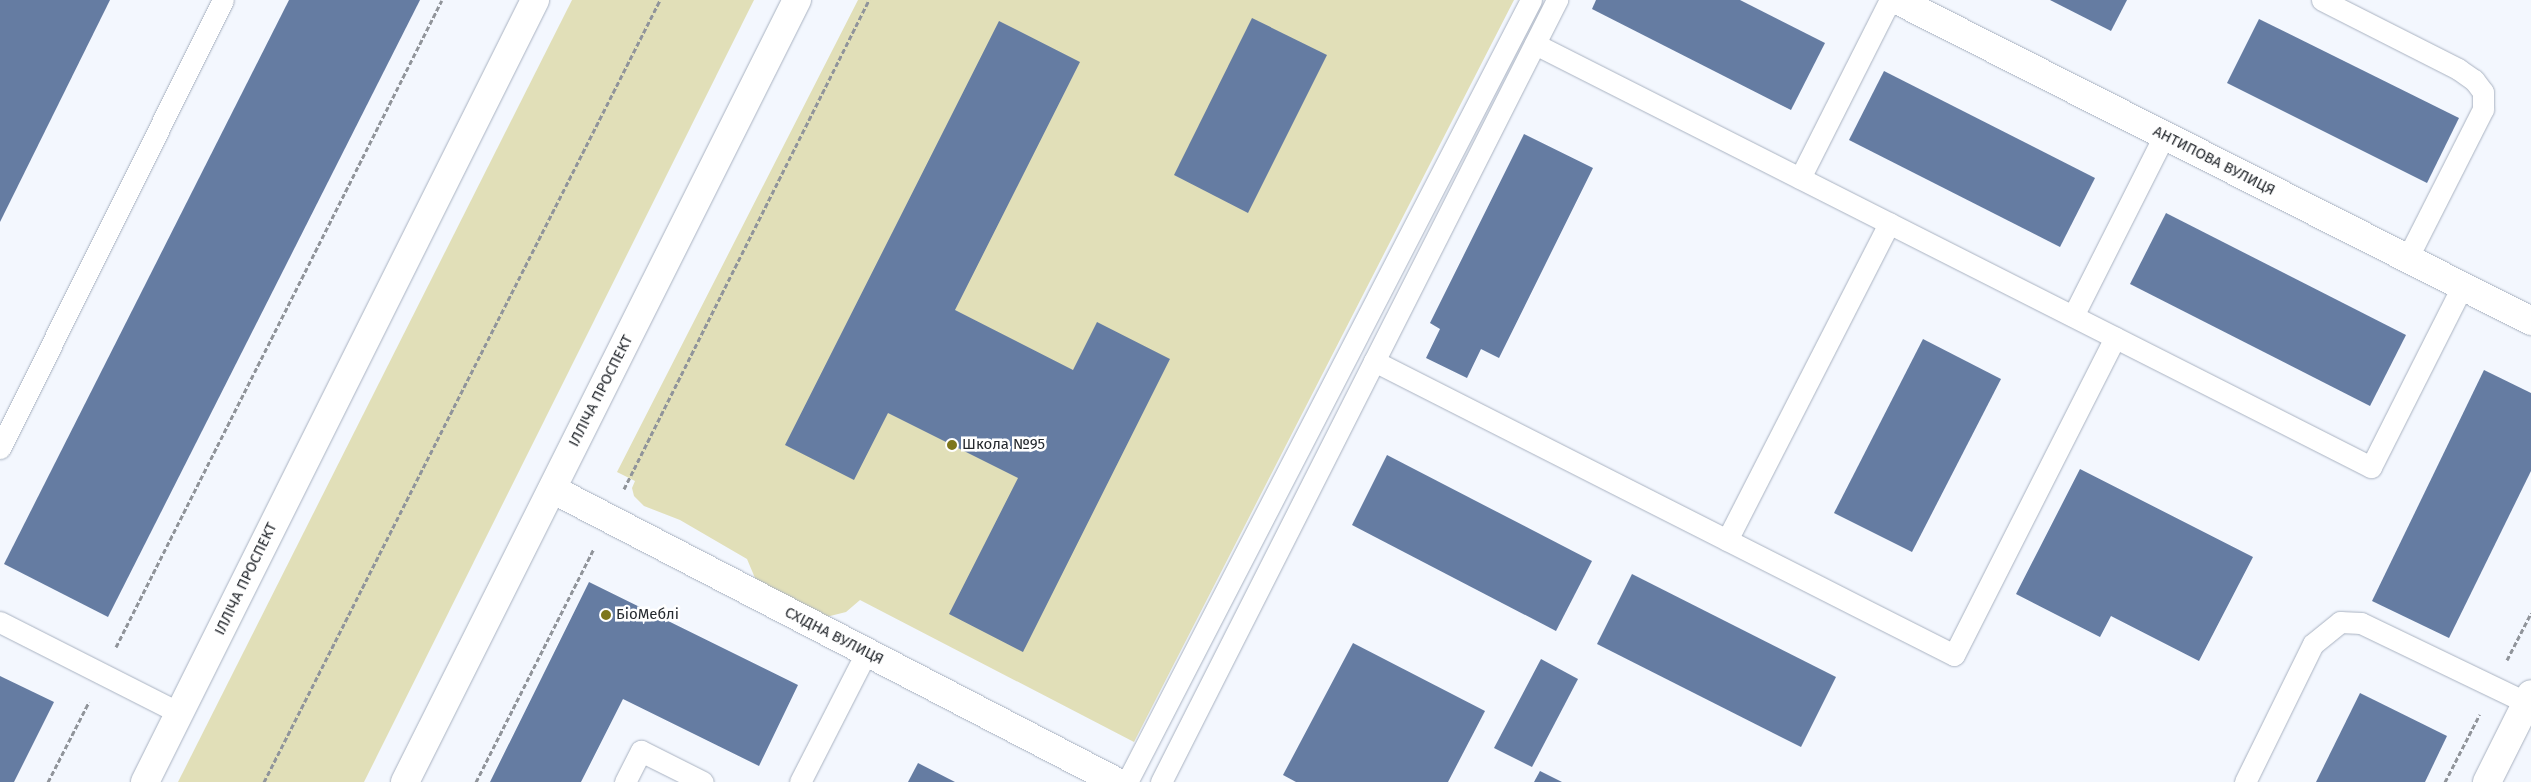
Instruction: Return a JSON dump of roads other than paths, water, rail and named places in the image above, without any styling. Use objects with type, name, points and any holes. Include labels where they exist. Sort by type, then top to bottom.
[{"type":"main road","name":"ІЛЛІЧА ПРОСПЕКТ","points":[[145,782],[535,0]]},
{"type":"main road","name":"ІЛЛІЧА ПРОСПЕКТ","points":[[405,782],[797,0]]},
{"type":"main road","name":"АНТИПОВА ВУЛИЦЯ","points":[[1897,0],[2531,322]]},
{"type":"main road","name":"СХІДНА ВУЛИЦЯ","points":[[552,489],[1117,782]]},
{"type":"main road","points":[[2487,782],[2529,698]]},
{"type":"lane","points":[[0,448],[223,0]]},
{"type":"lane","points":[[1127,782],[1531,0]]},
{"type":"lane","points":[[1160,782],[1557,0]]},
{"type":"lane","points":[[1800,178],[1890,0]]},
{"type":"lane","points":[[2322,0],[2458,69],[2474,80],[2483,92],[2483,109],[2407,259]]},
{"type":"lane","points":[[1535,44],[2371,467],[2462,286]]},
{"type":"lane","points":[[2073,316],[2164,136]]},
{"type":"lane","points":[[1727,540],[1889,222]]},
{"type":"lane","points":[[1374,361],[1954,655],[2115,337]]},
{"type":"lane","points":[[0,622],[179,713]]},
{"type":"lane","points":[[2245,782],[2313,644],[2340,622],[2361,623],[2529,698]]},
{"type":"lane","points":[[800,782],[866,653]]},
{"type":"lane","points":[[625,782],[641,750],[703,782]]},
{"type":"place","name":"Школа №95","points":[[952,445]]},
{"type":"place","name":"БіоМеблі","points":[[606,615]]}]
